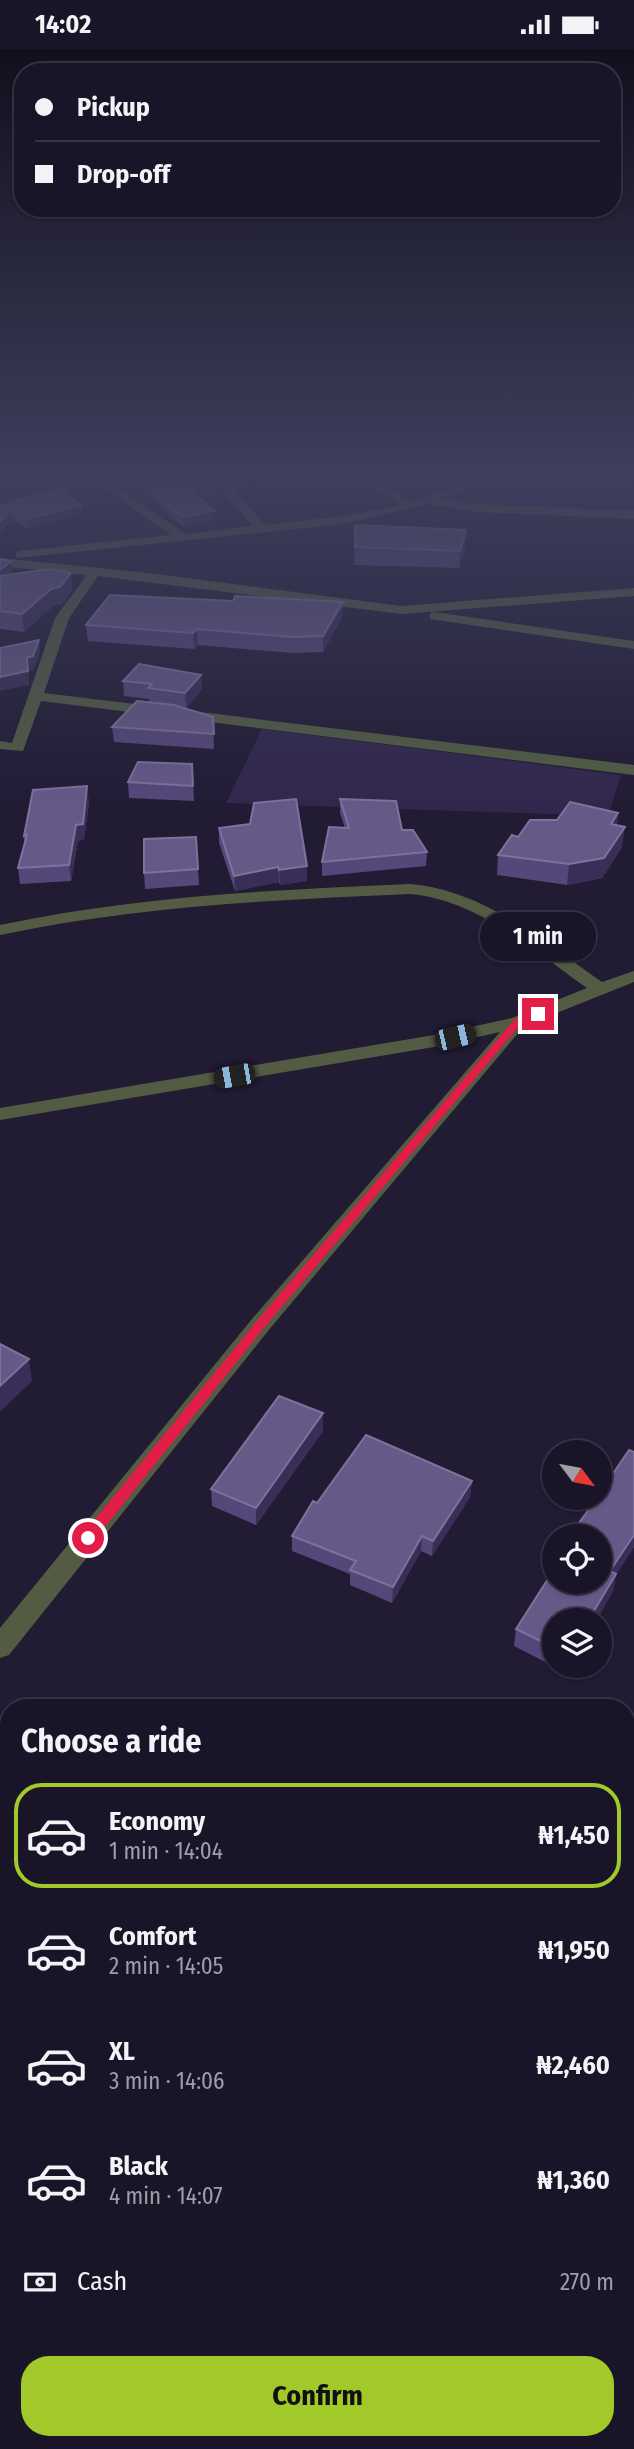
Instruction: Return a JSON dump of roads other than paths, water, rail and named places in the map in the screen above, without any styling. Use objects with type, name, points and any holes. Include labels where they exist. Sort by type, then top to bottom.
[{"type":"street","points":[[0,745],[18,748],[62,618],[85,586]]},
{"type":"street","points":[[267,586],[401,610],[634,645]]},
{"type":"street","points":[[401,610],[634,592]]},
{"type":"street","points":[[36,695],[634,770]]},
{"type":"street","points":[[0,930],[63,915],[204,897],[410,889],[439,892],[460,900],[515,931],[600,989]]},
{"type":"street","points":[[0,1114],[434,1041],[518,1022],[634,976]]},
{"type":"street","points":[[0,1647],[260,1325],[518,1022]]}]
